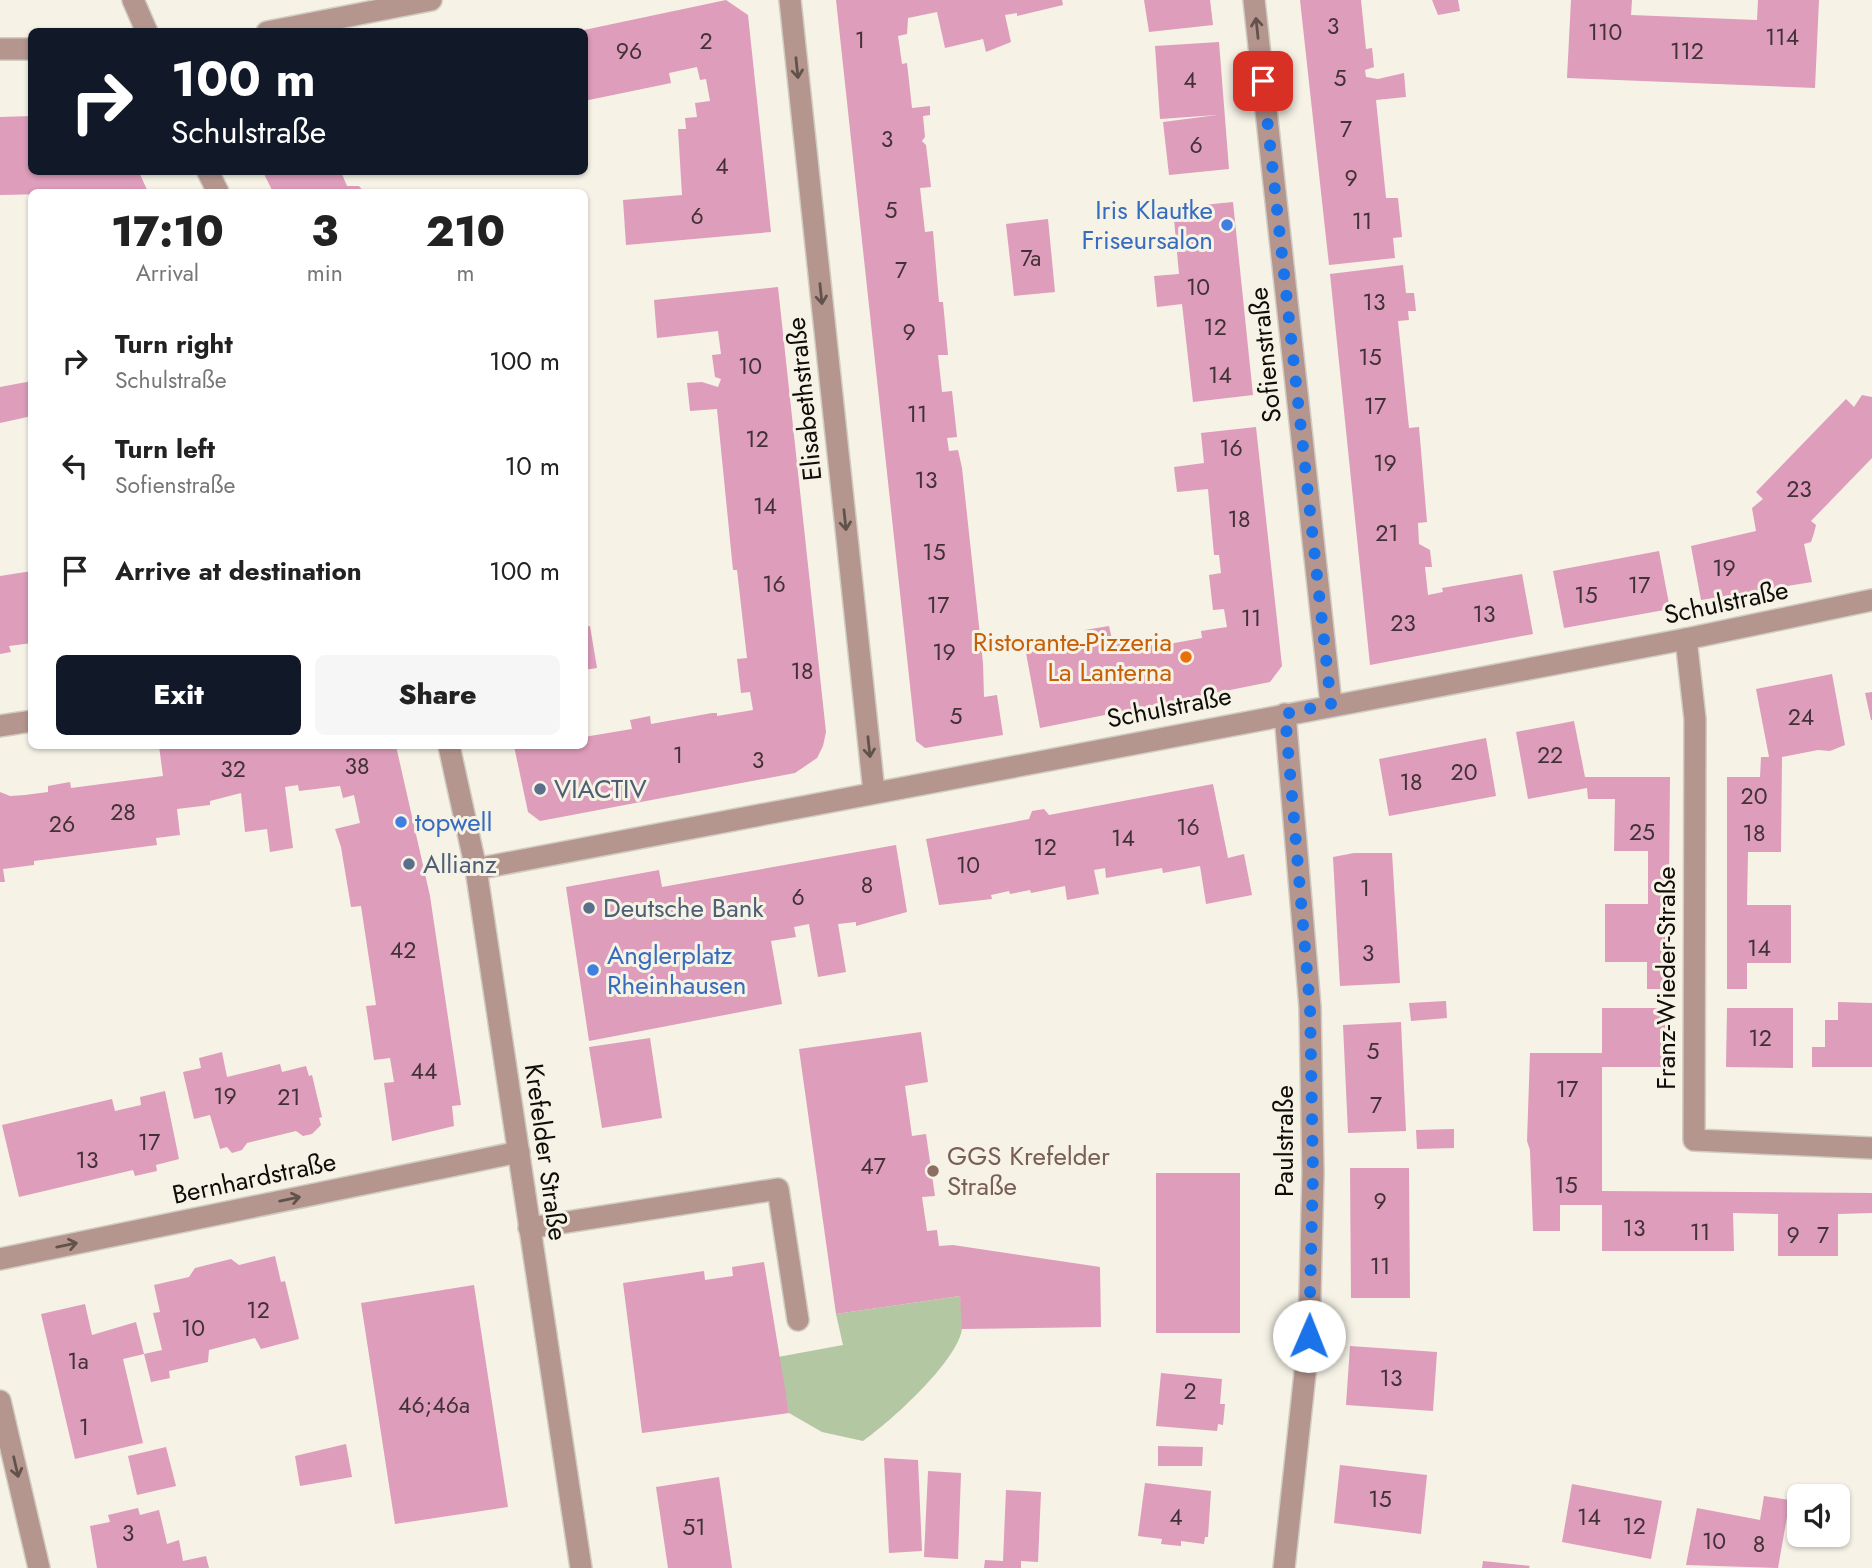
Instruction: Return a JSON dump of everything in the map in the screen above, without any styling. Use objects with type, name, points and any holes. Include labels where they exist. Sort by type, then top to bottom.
[{"type":"street","points":[[133,0],[145,28]]},
{"type":"street","points":[[287,28],[430,0]]},
{"type":"street","name":"Elisabethstraße","points":[[790,0],[874,792]]},
{"type":"street","name":"Sofienstraße","points":[[1254,0],[1331,704]]},
{"type":"street","points":[[0,49],[28,49]]},
{"type":"street","name":"Schulstraße","points":[[476,869],[1331,704],[1686,639],[1872,600]]},
{"type":"street","name":"Franz-Wieder-Straße","points":[[1686,639],[1695,719],[1694,1140],[1872,1148]]},
{"type":"street","name":"Paulstraße","points":[[1284,1568],[1309,1336],[1313,1172],[1310,1007],[1285,714]]},
{"type":"street","points":[[0,726],[28,722]]},
{"type":"street","name":"Krefelder Straße","points":[[450,749],[476,869],[581,1568]]},
{"type":"street","name":"Bernhardstraße","points":[[0,1259],[519,1152]]},
{"type":"street","points":[[529,1228],[778,1189],[798,1320]]},
{"type":"street","points":[[0,1401],[39,1568]]},
{"type":"green space","points":[[960,1296],[962,1329],[948,1358],[905,1406],[863,1441],[822,1432],[789,1413],[778,1357],[843,1345],[836,1314]]},
{"type":"building","points":[[726,0],[748,15],[771,232],[626,245],[623,200],[682,195],[678,129],[686,129],[685,118],[697,117],[695,103],[710,101],[706,79],[700,80],[697,67],[669,73],[671,83],[588,100],[588,29]]},
{"type":"building","points":[[836,0],[1062,0],[1063,5],[1017,16],[1017,13],[1005,15],[1011,42],[986,52],[983,39],[945,48],[937,12],[908,18],[907,34],[898,36],[902,64],[907,63],[912,108],[930,106],[930,115],[923,116],[925,137],[922,141],[926,145],[931,187],[920,188],[925,232],[933,231],[939,302],[943,302],[948,355],[938,355],[942,392],[952,391],[957,437],[947,438],[949,451],[958,450],[962,468],[983,663],[984,697],[997,695],[1003,735],[925,748],[916,741]]},
{"type":"building","points":[[1144,0],[1210,0],[1213,25],[1149,32]]},
{"type":"building","points":[[1300,0],[1361,0],[1366,49],[1372,48],[1374,67],[1365,70],[1366,77],[1378,79],[1404,73],[1406,97],[1376,100],[1386,198],[1398,198],[1402,237],[1393,238],[1395,258],[1329,265]]},
{"type":"building","points":[[1432,0],[1458,0],[1460,11],[1438,15]]},
{"type":"building","points":[[1571,0],[1632,0],[1631,15],[1757,20],[1758,0],[1819,0],[1815,88],[1567,78]]},
{"type":"building","points":[[1219,42],[1229,169],[1169,175],[1163,122],[1217,115],[1160,119],[1155,46]]},
{"type":"building","points":[[28,116],[28,175],[140,175],[147,189],[28,189],[28,194],[0,195],[0,117]]},
{"type":"building","points":[[264,175],[342,175],[347,186],[359,186],[362,189],[272,189]]},
{"type":"building","points":[[1233,202],[1253,395],[1193,402],[1182,304],[1157,307],[1154,276],[1179,274],[1173,208]]},
{"type":"building","points":[[1048,219],[1055,292],[1014,296],[1006,224]]},
{"type":"building","points":[[1403,265],[1406,293],[1414,293],[1416,311],[1408,311],[1409,320],[1398,321],[1409,428],[1419,427],[1427,522],[1418,523],[1419,544],[1430,550],[1432,567],[1425,567],[1428,595],[1443,592],[1442,588],[1522,574],[1533,634],[1370,665],[1330,274]]},
{"type":"building","points":[[778,287],[826,732],[823,746],[817,758],[795,773],[540,821],[528,812],[515,749],[588,749],[588,736],[632,729],[630,720],[650,716],[651,724],[712,713],[717,713],[717,716],[753,710],[750,692],[741,693],[737,659],[747,658],[737,570],[733,570],[717,409],[690,411],[687,383],[702,382],[718,387],[721,379],[715,377],[712,355],[721,354],[718,331],[657,338],[654,300]]},
{"type":"building","points":[[28,382],[28,417],[0,423],[0,387]]},
{"type":"building","points":[[1862,395],[1872,397],[1872,458],[1811,521],[1816,525],[1814,533],[1811,542],[1804,544],[1812,582],[1701,600],[1691,546],[1756,531],[1752,508],[1763,499],[1756,492],[1846,399],[1854,407]]},
{"type":"building","points":[[1256,427],[1282,666],[1270,682],[1040,728],[1026,653],[1036,651],[1034,643],[1053,639],[1055,647],[1087,641],[1085,630],[1109,626],[1113,644],[1150,637],[1152,647],[1202,638],[1201,631],[1227,627],[1224,609],[1213,610],[1209,575],[1221,573],[1219,555],[1214,555],[1208,489],[1177,492],[1174,467],[1204,463],[1201,433]]},
{"type":"building","points":[[1659,551],[1670,609],[1564,628],[1553,571]]},
{"type":"building","points":[[28,572],[28,644],[9,646],[11,652],[0,654],[0,576]]},
{"type":"building","points":[[588,626],[597,668],[588,669]]},
{"type":"building","points":[[1832,674],[1845,745],[1830,751],[1818,750],[1782,757],[1781,852],[1748,852],[1747,905],[1791,905],[1791,963],[1747,963],[1747,989],[1727,989],[1727,777],[1760,777],[1761,757],[1769,757],[1756,689]]},
{"type":"building","points":[[1872,692],[1872,720],[1871,720],[1865,693]]},
{"type":"building","points":[[1574,721],[1585,777],[1670,777],[1668,989],[1647,989],[1647,962],[1605,962],[1605,904],[1648,904],[1648,851],[1614,851],[1615,799],[1588,799],[1587,788],[1528,799],[1516,732]]},
{"type":"building","points":[[1486,738],[1496,796],[1389,816],[1379,759]]},
{"type":"building","points":[[159,749],[397,749],[430,896],[461,1105],[452,1106],[454,1126],[392,1141],[384,1083],[394,1082],[390,1058],[374,1060],[366,1006],[376,1005],[361,906],[351,907],[341,847],[335,829],[360,823],[354,795],[343,798],[340,786],[299,791],[298,785],[285,787],[293,848],[270,852],[267,829],[245,832],[241,793],[210,801],[210,805],[177,809],[180,835],[156,838],[157,845],[34,861],[34,865],[3,869],[5,882],[0,882],[0,792],[10,796],[25,795],[48,792],[48,786],[70,782],[71,788],[163,776]]},
{"type":"building","points":[[1213,784],[1228,858],[1244,854],[1252,895],[1206,904],[1200,866],[1163,873],[1162,868],[1106,878],[1105,868],[1094,870],[1099,894],[1067,900],[1065,886],[1031,893],[1030,890],[1010,894],[1009,891],[991,895],[992,899],[939,905],[926,839],[1029,819],[1032,811],[1044,809],[1049,815]]},
{"type":"building","points":[[896,845],[907,912],[856,926],[856,922],[838,924],[846,972],[818,977],[809,924],[794,927],[796,937],[771,941],[782,1004],[589,1041],[566,887],[659,870],[662,887]]},
{"type":"building","points":[[1354,853],[1392,853],[1400,983],[1340,986],[1333,857]]},
{"type":"building","points":[[1446,1001],[1447,1018],[1411,1021],[1409,1003]]},
{"type":"building","points":[[1838,1002],[1872,1003],[1872,1067],[1812,1067],[1812,1047],[1825,1047],[1825,1020],[1838,1020]]},
{"type":"building","points":[[1602,1008],[1669,1008],[1669,1067],[1602,1067],[1602,1191],[1872,1193],[1872,1213],[1838,1214],[1838,1256],[1778,1256],[1778,1214],[1733,1213],[1734,1251],[1602,1251],[1602,1205],[1560,1205],[1560,1231],[1533,1231],[1530,1150],[1527,1141],[1530,1053],[1602,1053]]},
{"type":"building","points":[[1727,1008],[1793,1008],[1793,1068],[1726,1067]]},
{"type":"building","points":[[1401,1022],[1406,1131],[1348,1133],[1343,1025]]},
{"type":"building","points":[[921,1032],[928,1082],[905,1086],[912,1136],[926,1134],[935,1196],[922,1197],[927,1231],[937,1230],[939,1246],[953,1245],[1100,1267],[1101,1327],[962,1329],[960,1296],[836,1314],[799,1049]]},
{"type":"building","points":[[650,1038],[662,1118],[602,1128],[589,1047]]},
{"type":"building","points":[[222,1052],[227,1077],[280,1064],[282,1072],[306,1066],[309,1076],[312,1075],[322,1117],[319,1118],[321,1125],[312,1134],[303,1136],[296,1131],[247,1143],[242,1150],[232,1153],[227,1147],[220,1149],[210,1115],[194,1119],[183,1072],[201,1068],[199,1058]]},
{"type":"building","points":[[165,1091],[179,1159],[156,1165],[157,1171],[135,1176],[133,1170],[19,1197],[2,1125],[112,1099],[115,1111],[141,1105],[140,1097]]},
{"type":"building","points":[[1454,1129],[1454,1148],[1417,1149],[1416,1130]]},
{"type":"building","points":[[1350,1168],[1409,1168],[1410,1298],[1351,1298]]},
{"type":"building","points":[[1156,1173],[1240,1173],[1240,1333],[1156,1333]]},
{"type":"building","points":[[275,1256],[281,1282],[285,1281],[299,1339],[261,1349],[255,1338],[209,1350],[208,1362],[169,1371],[170,1378],[151,1382],[144,1354],[162,1350],[153,1313],[160,1312],[154,1285],[189,1277],[195,1268],[231,1259],[239,1265]]},
{"type":"building","points":[[764,1262],[789,1413],[642,1433],[623,1283],[704,1271],[705,1280],[733,1276],[732,1267]]},
{"type":"building","points":[[474,1285],[508,1507],[395,1524],[361,1303]]},
{"type":"building","points":[[85,1304],[92,1335],[136,1322],[144,1354],[123,1359],[143,1443],[75,1459],[41,1314]]},
{"type":"building","points":[[1350,1346],[1437,1352],[1433,1411],[1346,1405]]},
{"type":"building","points":[[1161,1373],[1222,1379],[1220,1404],[1225,1404],[1223,1425],[1218,1424],[1217,1431],[1156,1426]]},
{"type":"building","points":[[346,1444],[352,1477],[300,1486],[295,1456]]},
{"type":"building","points":[[1158,1446],[1203,1447],[1202,1466],[1158,1466]]},
{"type":"building","points":[[166,1447],[176,1486],[137,1495],[128,1456]]},
{"type":"building","points":[[884,1458],[918,1460],[922,1551],[889,1553]]},
{"type":"building","points":[[1340,1465],[1427,1475],[1421,1534],[1334,1523]]},
{"type":"building","points":[[928,1471],[961,1473],[958,1559],[924,1557]]},
{"type":"building","points":[[719,1477],[732,1568],[668,1568],[656,1487]]},
{"type":"building","points":[[1145,1483],[1211,1491],[1208,1537],[1205,1537],[1204,1544],[1181,1541],[1181,1546],[1161,1544],[1162,1539],[1138,1536]]},
{"type":"building","points":[[1572,1484],[1662,1501],[1651,1559],[1562,1542]]},
{"type":"building","points":[[1006,1490],[1041,1492],[1038,1562],[1021,1561],[1021,1568],[984,1568],[985,1560],[1003,1561]]},
{"type":"building","points":[[1764,1496],[1787,1500],[1787,1517],[1778,1568],[1686,1565],[1697,1508],[1760,1520]]},
{"type":"building","points":[[138,1508],[140,1515],[159,1510],[167,1544],[179,1540],[183,1561],[206,1556],[209,1568],[97,1568],[90,1526],[110,1522],[108,1515]]},
{"type":"building","points":[[1483,1561],[1530,1566],[1482,1568]]},
{"type":"place","name":"Iris Klautke Friseursalon","points":[[1227,225]]},
{"type":"place","name":"Ristorante-Pizzeria La Lanterna","points":[[1186,657]]},
{"type":"place","name":"VIACTIV","points":[[540,789]]},
{"type":"place","name":"topwell","points":[[401,822]]},
{"type":"place","name":"Allianz","points":[[409,864]]},
{"type":"place","name":"Deutsche Bank","points":[[589,908]]},
{"type":"place","name":"Anglerplatz Rheinhausen","points":[[593,970]]},
{"type":"place","name":"GGS Krefelder Straße","points":[[933,1171]]},
{"type":"route","points":[[1263,81],[1331,704],[1285,714],[1310,1007],[1313,1172],[1309,1336]]}]
